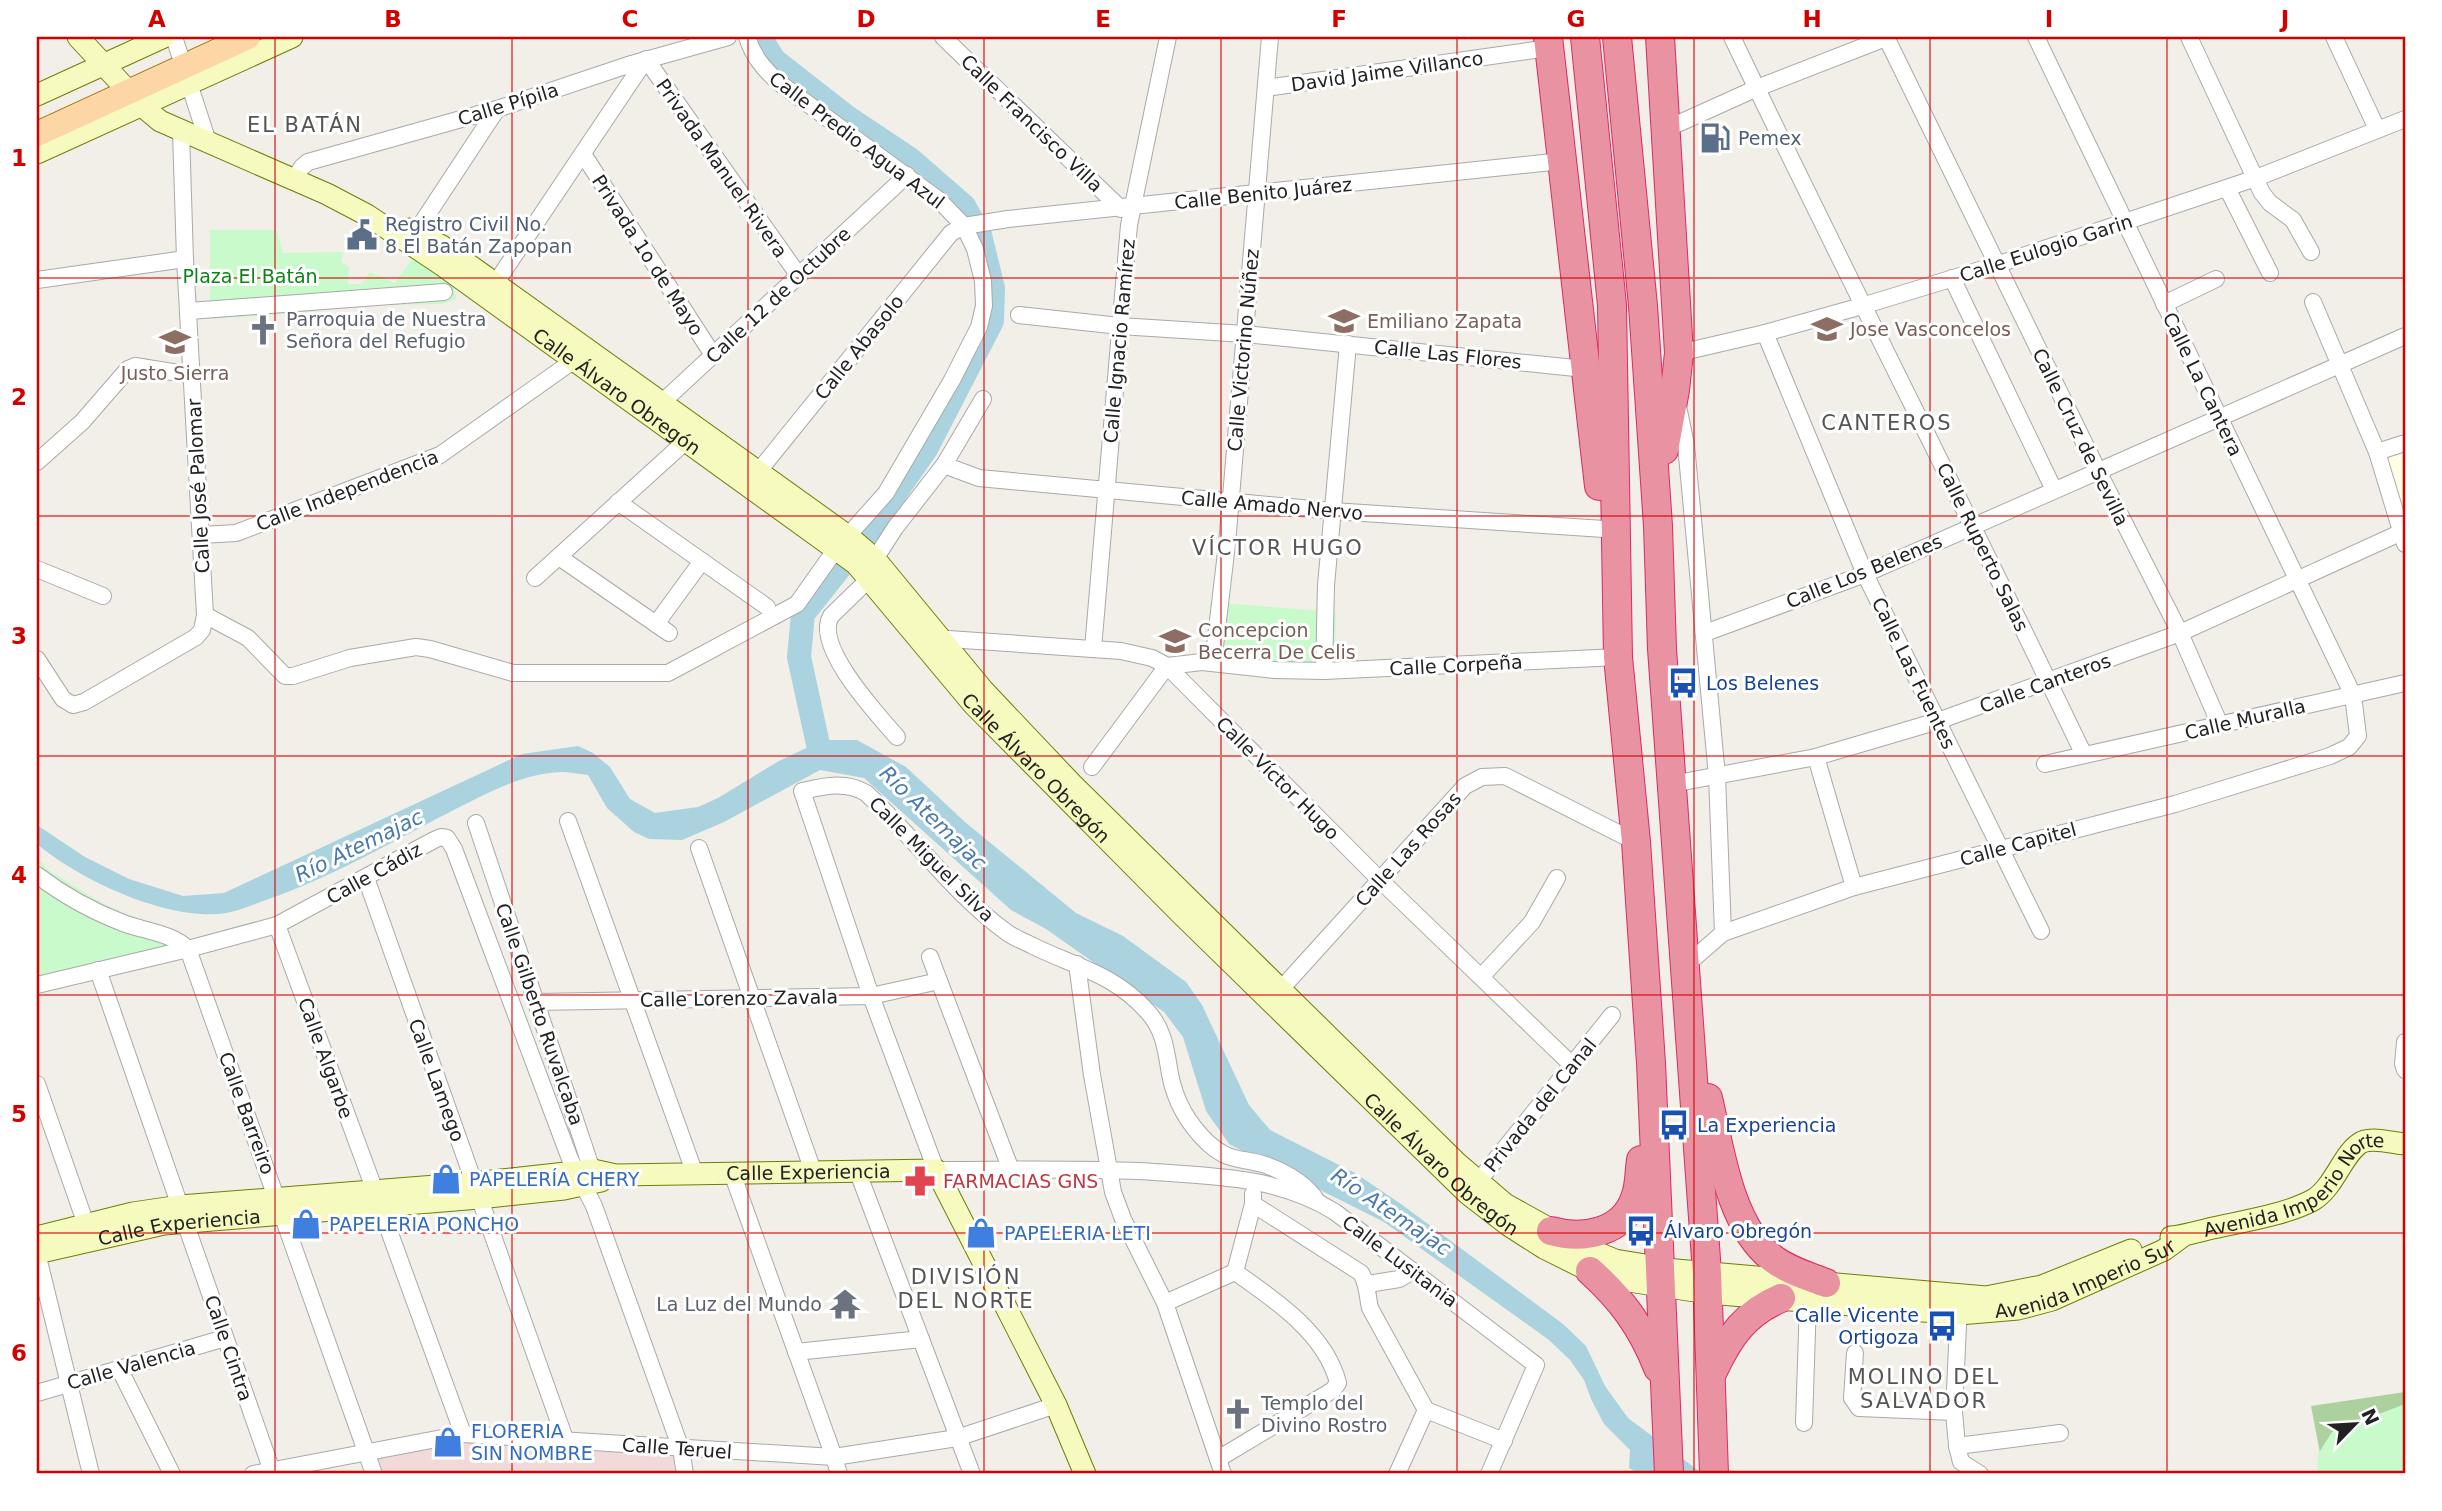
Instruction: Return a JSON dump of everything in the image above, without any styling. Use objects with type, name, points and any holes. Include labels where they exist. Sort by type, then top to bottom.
[{"type":"highway","points":[[1585,37],[1612,304],[1618,657],[1636,842],[1651,1063],[1669,1474]]},
{"type":"highway","points":[[1617,37],[1643,306],[1658,526],[1662,649],[1708,1283],[1714,1472]]},
{"type":"highway","points":[[1658,526],[1662,468],[1679,353],[1660,37]]},
{"type":"highway","points":[[1549,43],[1604,529],[1616,600]]},
{"type":"highway","points":[[1690,1044],[1704,1084],[1729,1187],[1749,1231],[1760,1248],[1805,1294],[1758,1310],[1738,1327],[1724,1348],[1711,1377]]},
{"type":"highway","points":[[1551,1231],[1576,1235],[1601,1231],[1616,1224],[1632,1206],[1637,1191],[1651,1063]]},
{"type":"highway","points":[[1590,1271],[1615,1293],[1634,1320],[1651,1351],[1665,1392]]},
{"type":"main road","points":[[37,134],[213,37]]},
{"type":"main road","points":[[178,55],[248,37]]},
{"type":"main road","points":[[37,118],[124,85]]},
{"type":"street","points":[[72,79],[77,57],[77,37]]},
{"type":"street","points":[[77,37],[124,85]]},
{"type":"street","points":[[37,153],[124,85],[178,55],[292,37]]},
{"type":"street","name":"Calle Pípila","points":[[294,179],[308,162],[497,108],[646,59],[728,37]]},
{"type":"street","name":"Calle Predio Agua Azul","points":[[204,623],[248,638],[285,676],[293,676],[350,658],[416,647],[513,673],[668,673],[797,604],[886,493],[952,380],[979,327],[984,306],[983,281],[975,248],[965,226],[939,200],[907,175],[778,82],[762,67],[751,51],[747,37]]},
{"type":"street","name":"Calle Francisco Villa","points":[[943,37],[1127,208]]},
{"type":"street","name":"Calle Ignacio Ramírez","points":[[1093,649],[1129,225],[1127,208],[1168,37]]},
{"type":"street","name":"Calle Victorino Núñez","points":[[1213,663],[1231,501],[1270,37]]},
{"type":"street","name":"Calle Ruperto Salas","points":[[1732,37],[2084,755]]},
{"type":"street","points":[[1664,130],[1757,88],[1886,37]]},
{"type":"street","name":"Calle Cruz de Sevilla","points":[[1886,37],[2180,634],[2220,725]]},
{"type":"street","name":"Calle La Cantera","points":[[2036,37],[2353,695],[2358,736]]},
{"type":"street","points":[[2189,37],[2262,192],[2270,203],[2293,220],[2311,251]]},
{"type":"street","points":[[2333,37],[2377,129]]},
{"type":"street","name":"David Jaime Villanco","points":[[1266,88],[1549,43]]},
{"type":"street","points":[[178,55],[208,142]]},
{"type":"street","points":[[495,284],[646,59]]},
{"type":"street","name":"Privada Manuel Rivera","points":[[646,59],[799,276]]},
{"type":"street","points":[[37,95],[72,79],[124,85]]},
{"type":"street","name":"Calle Álvaro Obregón","points":[[124,85],[160,121],[294,179],[412,237],[655,409],[758,472],[869,565],[941,639],[983,690],[1072,784],[1281,989],[1508,1226],[1544,1248],[1609,1278],[1659,1277],[1708,1283]]},
{"type":"street","points":[[412,237],[497,108]]},
{"type":"street","name":"Calle Eulogio Garin","points":[[1679,353],[1765,333],[1996,265],[2256,178],[2405,118]]},
{"type":"street","name":"Calle José Palomar","points":[[181,132],[184,259],[189,311],[204,623]]},
{"type":"street","name":"Privada 1o de Mayo","points":[[583,154],[713,355]]},
{"type":"street","name":"Calle Benito Juárez","points":[[965,226],[1008,219],[1562,161]]},
{"type":"street","name":"Calle 12 de Octubre","points":[[655,409],[907,175]]},
{"type":"street","points":[[2227,188],[2270,273]]},
{"type":"street","name":"Calle Abasolo","points":[[758,472],[951,233],[965,226]]},
{"type":"street","name":"Calle Álvaro Obregón","points":[[412,237],[442,246],[495,284],[581,355]]},
{"type":"street","points":[[37,280],[184,259]]},
{"type":"street","points":[[1952,278],[2054,490]]},
{"type":"street","points":[[2164,304],[2216,279]]},
{"type":"street","points":[[189,311],[444,292]]},
{"type":"street","points":[[2313,302],[2377,452],[2404,538]]},
{"type":"street","name":"Calle Las Flores","points":[[1019,315],[1120,326],[1245,334],[1585,369]]},
{"type":"street","name":"Calle Las Fuentes","points":[[1765,333],[1865,574],[2041,931]]},
{"type":"street","name":"Calle Los Belenes","points":[[1705,634],[1865,574],[2405,336]]},
{"type":"street","points":[[1324,671],[1326,585],[1348,344]]},
{"type":"street","name":"Calle Independencia","points":[[201,535],[236,534],[440,456],[581,355]]},
{"type":"street","points":[[37,462],[82,422],[128,369],[135,366],[191,375]]},
{"type":"street","points":[[1675,390],[1686,445],[1705,634],[1717,776],[1723,933]]},
{"type":"street","points":[[897,737],[863,697],[835,654],[826,628],[831,616],[944,465],[983,398]]},
{"type":"street","name":"Calle Álvaro Obregón","points":[[655,409],[686,440],[844,544]]},
{"type":"street","points":[[535,578],[686,440]]},
{"type":"street","points":[[2377,452],[2405,443]]},
{"type":"street","name":"Calle Amado Nervo","points":[[944,465],[979,478],[1333,511],[1604,529]]},
{"type":"street","points":[[618,502],[767,607]]},
{"type":"street","name":"Calle Canteros","points":[[1672,784],[1816,757],[1938,721],[2180,634],[2298,580],[2404,538]]},
{"type":"street","points":[[559,557],[663,629],[702,561]]},
{"type":"street","name":"Calle Álvaro Obregón","points":[[869,565],[916,637],[973,704],[1171,904],[1473,1187],[1551,1231],[1659,1277]]},
{"type":"street","points":[[37,569],[103,596]]},
{"type":"street","points":[[37,659],[64,699],[73,705],[84,702],[196,637],[204,623]]},
{"type":"street","name":"Calle Víctor Hugo","points":[[916,637],[1121,651],[1152,658],[1167,666],[1380,880],[1573,1066]]},
{"type":"street","name":"Calle Corpeña","points":[[1167,666],[1191,661],[1275,670],[1324,671],[1618,657]]},
{"type":"street","points":[[1092,766],[1167,666]]},
{"type":"street","name":"Calle Muralla","points":[[2045,764],[2405,683]]},
{"type":"street","name":"Calle Capitel","points":[[1685,966],[1723,933],[1854,887],[2175,804],[2330,756],[2349,747],[2358,736]]},
{"type":"street","points":[[1816,757],[1854,887]]},
{"type":"street","name":"Calle Las Rosas","points":[[1281,989],[1465,786],[1482,777],[1505,776],[1636,842]]},
{"type":"street","name":"Calle Miguel Silva","points":[[871,996],[802,791],[840,785],[855,786],[866,793],[951,881],[1007,933],[1116,983],[1150,1013],[1162,1032],[1176,1096],[1185,1116],[1206,1141],[1230,1157],[1264,1165],[1286,1175],[1309,1189],[1317,1201]]},
{"type":"street","points":[[568,821],[695,1174]]},
{"type":"street","name":"Calle Gilberto Ruvalcaba","points":[[475,823],[537,1002],[593,1177],[594,1206],[681,1449],[685,1474]]},
{"type":"street","name":"Calle Cádiz","points":[[37,985],[188,950],[277,925],[433,840],[447,838],[593,1177]]},
{"type":"street","points":[[699,848],[813,1171]]},
{"type":"street","points":[[37,875],[76,901],[124,923],[174,939],[188,950]]},
{"type":"street","name":"Calle Lamego","points":[[366,878],[565,1439]]},
{"type":"street","points":[[1481,976],[1532,922],[1557,878]]},
{"type":"street","name":"Calle Algarbe","points":[[277,925],[463,1434]]},
{"type":"street","name":"Calle Barreiro","points":[[188,950],[374,1474]]},
{"type":"street","points":[[930,957],[1011,1170]]},
{"type":"street","points":[[1077,964],[1092,1075],[1113,1192],[1165,1303],[1220,1466],[1332,1390],[1338,1383],[1330,1361],[1315,1339],[1292,1316],[1235,1272]]},
{"type":"street","name":"Calle Cintra","points":[[98,970],[272,1473]]},
{"type":"street","name":"Calle Lorenzo Zavala","points":[[537,1002],[871,996],[939,981]]},
{"type":"street","points":[[871,996],[936,1170],[1056,1405],[1085,1474]]},
{"type":"street","name":"Privada del Canal","points":[[1473,1187],[1612,1015]]},
{"type":"street","points":[[2405,1042],[2405,1069]]},
{"type":"street","points":[[37,1084],[89,1232]]},
{"type":"street","name":"Avenida Imperio Norte","points":[[2183,1236],[2311,1201],[2327,1189],[2363,1142],[2373,1140],[2405,1144]]},
{"type":"street","points":[[858,1170],[972,1474]]},
{"type":"street","name":"Calle Experiencia","points":[[37,1253],[133,1213],[182,1214],[477,1191],[593,1177],[858,1170],[1108,1170],[1214,1175],[1253,1181]]},
{"type":"street","points":[[732,1173],[839,1474]]},
{"type":"street","points":[[1235,1272],[1253,1204],[1253,1181]]},
{"type":"street","name":"Calle Lusitania","points":[[1253,1181],[1291,1190],[1335,1212],[1536,1365],[1504,1441]]},
{"type":"street","points":[[1253,1204],[1361,1273],[1368,1284],[1370,1308],[1426,1410],[1504,1441],[1489,1474]]},
{"type":"street","name":"Calle Experiencia","points":[[37,1237],[89,1232]]},
{"type":"street","name":"Avenida Imperio Sur","points":[[1708,1283],[1805,1294],[1959,1305],[2042,1286],[2159,1238],[2183,1236]]},
{"type":"street","points":[[37,1253],[91,1474]]},
{"type":"street","points":[[1368,1284],[1399,1279],[1413,1271]]},
{"type":"street","points":[[1165,1303],[1235,1272]]},
{"type":"street","name":"Avenida Imperio Sur","points":[[1708,1283],[1805,1294]]},
{"type":"street","points":[[1804,1423],[1805,1294]]},
{"type":"street","points":[[1959,1305],[1954,1412],[1957,1446],[1961,1462],[1980,1474]]},
{"type":"street","name":"Calle Valencia","points":[[37,1393],[225,1338]]},
{"type":"street","points":[[796,1352],[920,1339]]},
{"type":"street","points":[[1855,1353],[1852,1398],[1859,1408],[1954,1412]]},
{"type":"street","points":[[119,1368],[172,1474]]},
{"type":"street","name":"Calle Teruel","points":[[253,1474],[272,1473],[463,1434],[834,1457],[957,1438],[1056,1405]]},
{"type":"street","points":[[1397,1474],[1426,1410]]},
{"type":"street","points":[[1957,1446],[2060,1433]]},
{"type":"shaded area","points":[[2405,448],[2405,530],[2382,455]]},
{"type":"shaded area","points":[[465,1437],[681,1451],[684,1474],[376,1474],[370,1455]]},
{"type":"green space","name":"Plaza El Batán","points":[[210,230],[277,230],[283,253],[344,252],[341,262],[349,267],[348,284],[362,284],[370,272],[395,283],[412,259],[453,279],[456,299],[442,304],[316,306],[314,312],[210,319]]},
{"type":"green space","points":[[1210,602],[1336,612],[1335,665],[1206,657]]},
{"type":"green space","points":[[37,857],[47,869],[105,905],[169,931],[188,949],[37,985]]},
{"type":"green space","points":[[2405,1392],[2405,1474],[2324,1474],[2311,1406]]},
{"type":"green space","points":[[2405,1404],[2405,1474],[2317,1474],[2318,1454],[2332,1432]]},
{"type":"water","name":"Río Atemajac","points":[[823,740],[857,740],[906,767],[965,822],[1076,913],[1123,936],[1186,982],[1202,1005],[1249,1105],[1270,1130],[1355,1173],[1563,1324],[1586,1346],[1605,1386],[1628,1418],[1703,1474],[1639,1474],[1629,1468],[1630,1450],[1604,1424],[1584,1380],[1570,1360],[1549,1340],[1384,1222],[1229,1144],[1206,1111],[1183,1037],[1164,1012],[1046,929],[1011,910],[864,778],[820,770],[724,822],[682,840],[649,839],[634,832],[607,808],[588,775],[546,773],[488,793],[358,860],[290,891],[235,911],[208,914],[156,906],[102,885],[77,872],[37,844],[37,825],[85,857],[129,879],[183,896],[224,893],[522,754],[578,746],[593,753],[610,767],[630,799],[655,813],[698,807],[779,761]]},
{"type":"waterway","points":[[760,37],[774,60],[847,117],[910,159],[964,206],[980,235],[993,288],[992,321],[926,449],[869,531],[803,614],[799,657],[821,758]]},
{"type":"place","name":"Pemex","points":[[1715,138]]},
{"type":"place","name":"Registro Civil No. 8 El Batán Zapopan","points":[[362,235]]},
{"type":"place","name":"Emiliano Zapata","points":[[1344,321]]},
{"type":"place","name":"Jose Vasconcelos","points":[[1827,329]]},
{"type":"place","name":"Parroquia de Nuestra Señora del Refugio","points":[[263,330]]},
{"type":"place","name":"Justo Sierra","points":[[175,342]]},
{"type":"place","name":"Concepcion Becerra De Celis","points":[[1175,641]]},
{"type":"place","name":"Los Belenes","points":[[1683,683]]},
{"type":"place","name":"La Experiencia","points":[[1674,1125]]},
{"type":"place","name":"PAPELERÍA CHERY","points":[[446,1179]]},
{"type":"place","name":"FARMACIAS GNS","points":[[920,1181]]},
{"type":"place","name":"PAPELERIA PONCHO","points":[[306,1224]]},
{"type":"place","name":"Álvaro Obregón","points":[[1641,1231]]},
{"type":"place","name":"PAPELERIA LETI","points":[[981,1233]]},
{"type":"place","name":"La Luz del Mundo","points":[[845,1304]]},
{"type":"place","name":"Calle Vicente Ortigoza","points":[[1942,1326]]},
{"type":"place","name":"Templo del Divino Rostro","points":[[1238,1414]]},
{"type":"place","name":"FLORERIA SIN NOMBRE","points":[[448,1442]]},
{"type":"district","name":"EL BATÁN","points":[[305,125]]},
{"type":"district","name":"CANTEROS","points":[[1887,423]]},
{"type":"district","name":"VÍCTOR HUGO","points":[[1278,548]]},
{"type":"district","name":"DIVISIÓN DEL NORTE","points":[[966,1289]]},
{"type":"district","name":"MOLINO DEL SALVADOR","points":[[1924,1389]]}]
